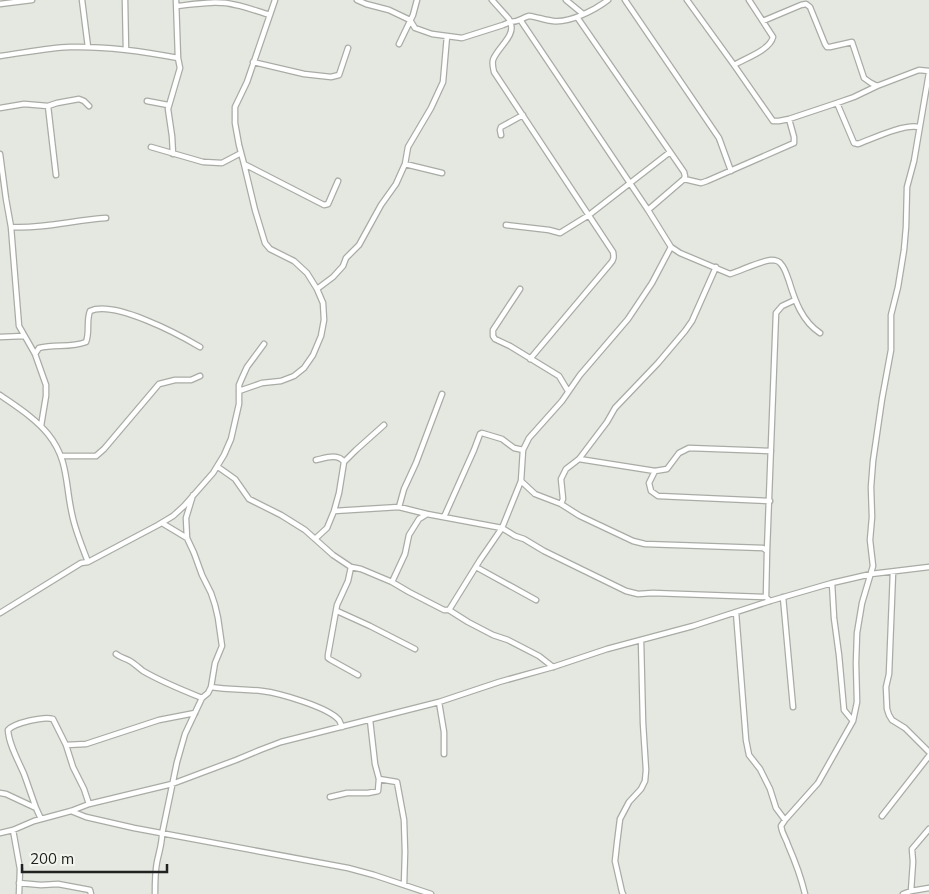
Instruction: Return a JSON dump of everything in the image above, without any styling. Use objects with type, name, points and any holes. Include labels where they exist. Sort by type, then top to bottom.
[{"type":"street","points":[[0,4],[32,0]]},
{"type":"street","points":[[82,0],[88,47]]},
{"type":"street","points":[[125,0],[126,50]]},
{"type":"street","points":[[173,154],[168,105],[180,68],[176,0]]},
{"type":"street","points":[[239,391],[262,383],[281,381],[294,376],[304,368],[321,336],[324,320],[323,303],[317,288],[307,273],[294,262],[270,249],[265,243],[255,210],[235,123],[234,107],[247,82],[275,0]]},
{"type":"street","points":[[356,0],[389,10],[410,20],[415,28],[432,34],[462,38],[503,26],[510,22],[521,21],[529,16],[563,21],[577,17],[608,0]]},
{"type":"street","points":[[399,44],[413,15],[417,0]]},
{"type":"street","points":[[492,0],[509,19],[512,26],[504,44],[493,60],[494,72],[613,252],[614,260],[530,358]]},
{"type":"street","points":[[566,0],[583,14]]},
{"type":"street","points":[[625,0],[719,138],[731,171]]},
{"type":"street","points":[[687,0],[734,64],[772,121],[789,119],[837,103],[919,70],[929,72],[914,161],[907,187],[904,250],[891,315],[891,350],[873,461],[870,540],[873,566],[862,603],[857,633],[857,702],[853,721],[818,783],[781,826],[782,834],[787,842],[805,894]]},
{"type":"street","points":[[734,64],[768,47],[774,37],[749,0]]},
{"type":"street","points":[[177,6],[226,3],[270,15]]},
{"type":"street","points":[[763,22],[806,4],[810,7],[824,44],[827,47],[852,42],[864,78],[877,86]]},
{"type":"street","points":[[577,17],[684,172],[684,180],[648,210]]},
{"type":"street","points":[[521,21],[671,247],[680,253],[730,274],[758,263],[772,260],[781,263],[795,300],[812,327],[820,333]]},
{"type":"street","points":[[317,288],[333,277],[343,266],[346,258],[358,246],[381,205],[396,184],[405,164],[408,147],[431,108],[443,82],[447,36]]},
{"type":"street","points":[[0,56],[88,47],[126,50],[178,58]]},
{"type":"street","points":[[253,62],[304,74],[331,77],[338,75],[348,48]]},
{"type":"street","points":[[0,108],[24,104],[48,106],[79,99],[89,106]]},
{"type":"street","points":[[147,101],[168,105]]},
{"type":"street","points":[[837,103],[854,143],[858,144],[912,126],[920,128]]},
{"type":"street","points":[[48,106],[56,175]]},
{"type":"street","points":[[501,134],[501,127],[523,115]]},
{"type":"street","points":[[684,180],[707,181],[794,143],[789,119]]},
{"type":"street","points":[[151,147],[203,162],[222,163],[241,153]]},
{"type":"street","points":[[506,225],[560,233],[589,215],[670,152]]},
{"type":"street","points":[[0,154],[11,227],[19,326],[35,354],[46,385],[42,426]]},
{"type":"street","points":[[244,164],[324,205],[328,204],[338,181]]},
{"type":"street","points":[[405,164],[442,173]]},
{"type":"street","points":[[11,227],[36,227],[84,219],[106,218]]},
{"type":"street","points":[[449,610],[502,528],[521,481],[523,450],[530,438],[628,319],[652,283],[671,247]]},
{"type":"street","points":[[561,504],[563,499],[562,479],[566,469],[579,459],[607,422],[615,408],[658,363],[685,331],[692,321],[716,267]]},
{"type":"street","points":[[520,289],[492,333],[495,339],[559,376],[568,390]]},
{"type":"street","points":[[768,599],[767,551],[776,313],[782,306],[795,300]]},
{"type":"street","points":[[35,354],[39,348],[86,342],[88,314],[90,310],[95,308],[144,319],[200,346]]},
{"type":"street","points":[[0,336],[24,336]]},
{"type":"street","points":[[0,613],[81,563],[88,562],[162,523],[180,510],[218,467],[231,439],[239,404],[239,385],[246,367],[264,344]]},
{"type":"street","points":[[61,456],[96,456],[159,384],[175,380],[191,380],[200,376]]},
{"type":"street","points":[[399,507],[442,394]]},
{"type":"street","points":[[0,395],[42,426],[61,456],[65,469],[72,516],[88,562]]},
{"type":"street","points":[[316,538],[327,528],[334,511],[344,462],[384,425]]},
{"type":"street","points":[[444,517],[480,434],[502,439],[514,448],[523,450]]},
{"type":"street","points":[[579,459],[655,471],[667,469],[680,453],[689,448],[771,451]]},
{"type":"street","points":[[316,460],[336,457],[344,462]]},
{"type":"street","points":[[218,467],[235,479],[249,499],[292,521],[316,538],[333,555],[351,567],[361,569],[392,582],[444,610],[449,610],[493,635],[508,640],[539,656],[553,667]]},
{"type":"street","points":[[655,471],[649,483],[651,491],[658,496],[770,501]]},
{"type":"street","points":[[521,481],[535,494],[561,504],[580,516],[633,541],[645,544],[763,548],[767,551]]},
{"type":"street","points":[[149,894],[155,893],[157,863],[162,845],[162,834],[185,734],[202,698],[211,687],[215,663],[221,652],[223,642],[211,593],[186,538],[186,518],[193,495]]},
{"type":"street","points":[[334,511],[399,507],[502,528],[626,591],[638,594],[653,593],[768,599],[783,597],[871,574],[929,568]]},
{"type":"street","points":[[392,582],[405,554],[409,535],[419,519],[427,514]]},
{"type":"street","points":[[162,523],[186,538]]},
{"type":"street","points":[[351,567],[348,581],[338,604],[328,658],[358,675]]},
{"type":"street","points":[[476,567],[536,600]]},
{"type":"street","points":[[892,572],[889,661],[886,687],[887,709],[892,720],[904,728],[929,752]]},
{"type":"street","points":[[832,583],[844,710],[853,721]]},
{"type":"street","points":[[783,597],[793,707]]},
{"type":"street","points":[[0,833],[89,804],[172,784],[281,742],[439,702],[607,649],[693,626],[768,599]]},
{"type":"street","points":[[337,611],[415,649]]},
{"type":"street","points":[[736,612],[749,754],[760,769],[770,789],[776,808],[785,820]]},
{"type":"street","points":[[624,894],[615,861],[620,819],[629,802],[642,789],[646,781],[641,640]]},
{"type":"street","points":[[116,654],[158,679],[202,698]]},
{"type":"street","points":[[211,687],[227,690],[264,691],[302,700],[338,719],[342,727]]},
{"type":"street","points":[[439,702],[444,732],[444,754]]},
{"type":"street","points":[[66,745],[86,744],[159,720],[195,713]]},
{"type":"street","points":[[41,819],[8,735],[10,727],[18,724],[48,717],[53,719],[66,745],[89,804]]},
{"type":"street","points":[[330,797],[347,793],[378,791],[380,779],[374,764],[370,720]]},
{"type":"street","points":[[882,816],[929,756]]},
{"type":"street","points":[[380,779],[398,782],[404,820],[404,885]]},
{"type":"street","points":[[0,793],[36,808]]},
{"type":"street","points":[[71,811],[86,817],[162,834],[348,868],[431,894]]},
{"type":"street","points":[[911,891],[912,849],[929,829]]},
{"type":"street","points":[[13,830],[20,869],[19,894]]},
{"type":"street","points":[[19,883],[58,884],[78,887],[90,890],[91,894]]},
{"type":"street","points":[[903,894],[929,888]]}]
